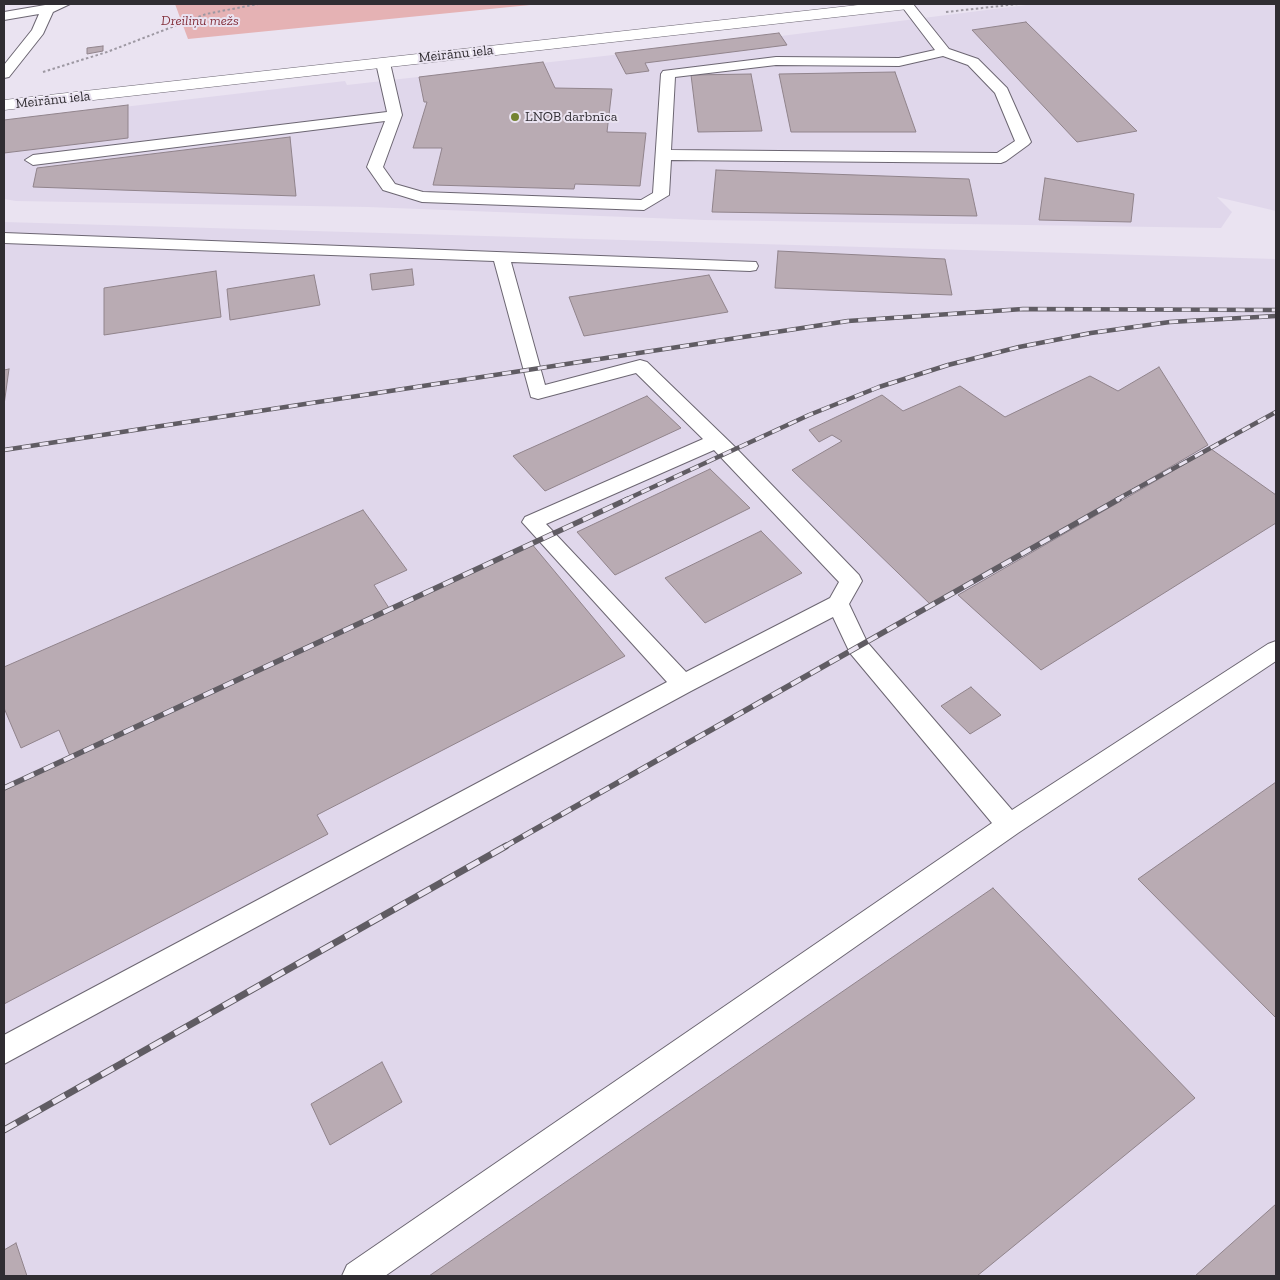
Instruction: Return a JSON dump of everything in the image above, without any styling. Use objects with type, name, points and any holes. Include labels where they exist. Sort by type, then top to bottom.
[{"type":"street","name":"Meirānu iela","points":[[4,106],[907,4]]},
{"type":"lane","points":[[4,16],[48,9],[63,4]]},
{"type":"lane","points":[[907,4],[944,52]]},
{"type":"lane","points":[[4,74],[38,31],[48,9]]},
{"type":"lane","points":[[382,63],[394,115],[374,167],[390,187],[422,197],[644,205],[661,195],[668,74],[776,61],[899,62],[944,52],[973,62],[1002,91],[1023,142],[1001,158],[664,156]]},
{"type":"lane","points":[[33,160],[394,115]]},
{"type":"lane","points":[[4,238],[750,266]]},
{"type":"lane","points":[[4,1050],[683,684],[838,604],[851,581],[716,441],[640,366],[538,393],[501,257]]},
{"type":"lane","points":[[683,684],[532,522],[716,441]]},
{"type":"lane","points":[[838,604],[858,647],[1009,825]]},
{"type":"lane","points":[[358,1276],[1009,825],[1276,650]]},
{"type":"path","points":[[38,73],[107,52],[206,14],[258,4]]},
{"type":"shaded area","points":[[1034,4],[1276,4],[1276,211],[1217,197],[1232,212],[1221,228],[704,220],[368,207],[16,201],[4,199],[4,121],[345,81],[347,85],[781,36]]},
{"type":"shaded area","points":[[4,222],[1276,259],[1276,1276],[4,1276]]},
{"type":"green space","name":"Dreiliņu mežs","points":[[175,4],[540,4],[188,39]]},
{"type":"building","points":[[1026,22],[1137,131],[1077,142],[972,30]]},
{"type":"building","points":[[779,33],[787,45],[645,63],[649,71],[626,74],[615,53]]},
{"type":"building","points":[[103,46],[103,51],[87,54],[87,48]]},
{"type":"building","name":"LNOB darbnīca","points":[[543,62],[555,88],[612,89],[607,132],[646,133],[640,186],[575,184],[574,189],[433,185],[442,148],[413,148],[427,102],[424,102],[419,77]]},
{"type":"building","points":[[895,72],[916,132],[791,132],[779,74]]},
{"type":"building","points":[[751,74],[762,131],[698,132],[691,75]]},
{"type":"building","points":[[128,105],[128,138],[4,153],[4,120]]},
{"type":"building","points":[[290,137],[296,196],[33,187],[37,168]]},
{"type":"building","points":[[716,170],[969,179],[977,216],[712,212]]},
{"type":"building","points":[[1045,178],[1134,194],[1131,222],[1039,220]]},
{"type":"building","points":[[778,251],[945,259],[952,295],[775,288]]},
{"type":"building","points":[[412,269],[414,285],[372,290],[370,274]]},
{"type":"building","points":[[216,271],[221,317],[104,335],[104,288]]},
{"type":"building","points":[[314,275],[320,305],[230,320],[227,289]]},
{"type":"building","points":[[709,275],[728,312],[584,336],[569,297]]},
{"type":"building","points":[[1159,367],[1208,445],[932,606],[792,470],[842,441],[832,435],[819,442],[809,430],[882,395],[903,411],[960,386],[1005,417],[1090,376],[1118,391]]},
{"type":"building","points":[[9,369],[4,405],[4,370]]},
{"type":"building","points":[[647,396],[681,428],[545,491],[513,456]]},
{"type":"building","points":[[1211,449],[1276,495],[1276,523],[1041,670],[958,595]]},
{"type":"building","points":[[710,469],[750,508],[615,575],[577,532]]},
{"type":"building","points":[[363,510],[407,570],[374,585],[389,608],[531,543],[625,656],[317,815],[328,834],[4,1004],[4,787],[70,756],[59,730],[21,748],[4,708],[4,667]]},
{"type":"building","points":[[761,531],[802,573],[705,623],[665,578]]},
{"type":"building","points":[[971,687],[1001,715],[970,734],[941,706]]},
{"type":"building","points":[[1276,782],[1276,1018],[1138,879]]},
{"type":"building","points":[[993,888],[1195,1098],[977,1276],[429,1276]]},
{"type":"building","points":[[382,1062],[402,1102],[330,1145],[311,1104]]},
{"type":"building","points":[[1276,1204],[1276,1276],[1195,1276]]},
{"type":"building","points":[[16,1243],[27,1276],[4,1276],[4,1250]]},
{"type":"railway","points":[[4,450],[848,321],[1023,309],[1276,310]]},
{"type":"railway","points":[[625,500],[809,415],[879,387],[948,365],[1019,347],[1091,333],[1170,322],[1276,316]]},
{"type":"railway","points":[[1116,500],[1276,412]]},
{"type":"railway","points":[[4,788],[628,499]]},
{"type":"railway","points":[[504,847],[1119,499]]},
{"type":"railway","points":[[4,1130],[506,846]]},
{"type":"place","name":"LNOB darbnīca","points":[[515,117]]}]
